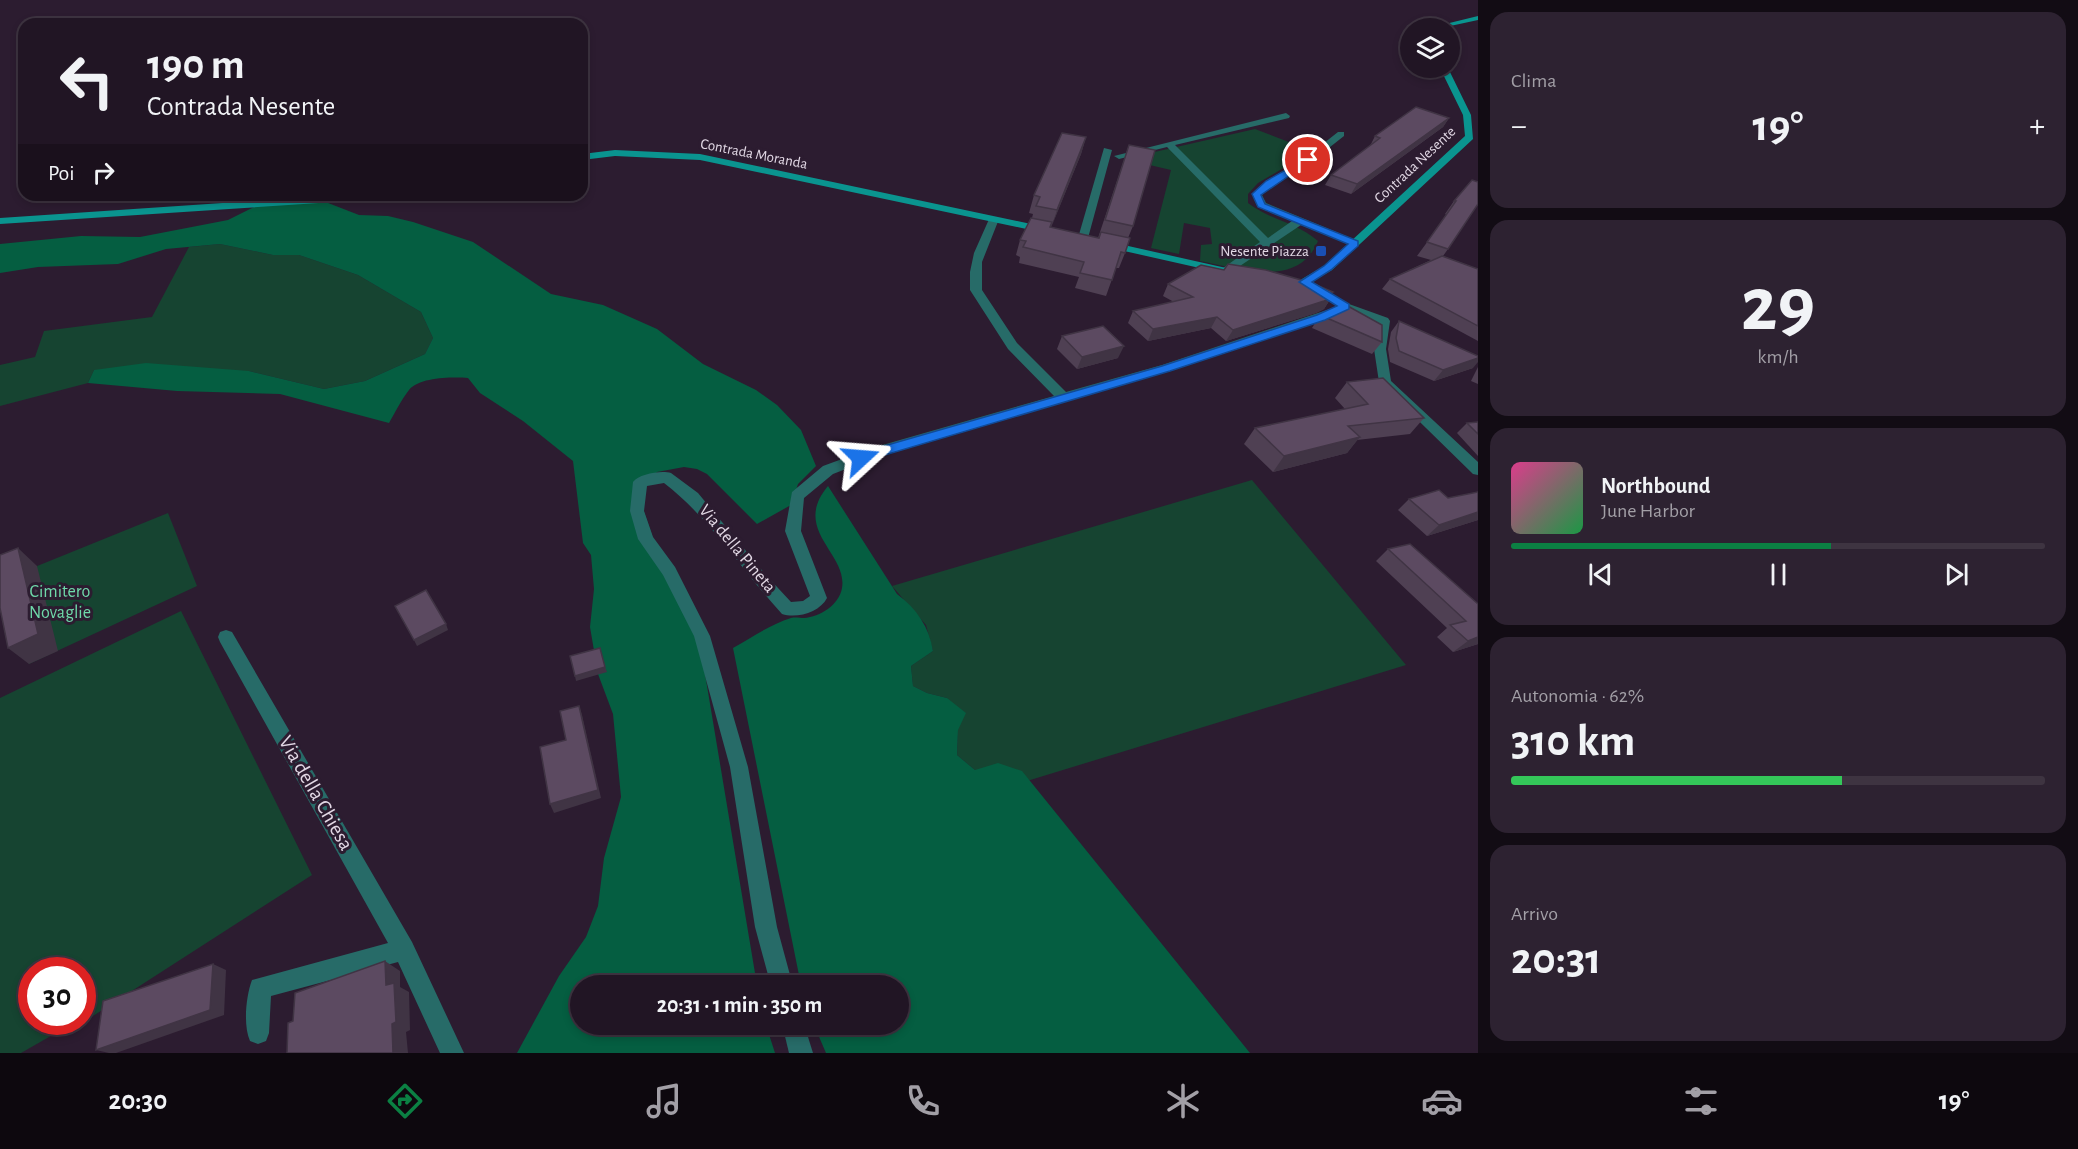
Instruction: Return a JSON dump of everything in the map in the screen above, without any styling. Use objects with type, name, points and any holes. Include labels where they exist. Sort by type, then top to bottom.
[{"type":"street","points":[[1460,22],[1478,18]]},
{"type":"street","name":"Contrada Nesente","points":[[1304,282],[1328,268],[1470,137],[1467,115],[1449,78]]},
{"type":"street","points":[[1119,156],[1286,116]]},
{"type":"street","points":[[1341,134],[1308,160],[1269,183],[1257,194],[1262,205],[1354,243]]},
{"type":"street","points":[[1169,144],[1267,243]]},
{"type":"street","points":[[1072,236],[1107,150]]},
{"type":"street","name":"Contrada Moranda","points":[[588,156],[615,153],[700,157],[994,219]]},
{"type":"street","points":[[0,221],[304,201]]},
{"type":"street","points":[[1063,397],[1026,365],[996,324],[976,290],[977,262],[985,234],[994,219],[1263,278],[1304,282],[1345,306],[1384,321],[1380,349],[1385,382],[1478,470]]},
{"type":"street","points":[[1227,270],[1299,221]]},
{"type":"street","name":"Via della Pineta","points":[[779,975],[766,927],[736,756],[702,636],[669,571],[646,539],[637,511],[640,482],[666,477],[693,497],[759,579],[788,609],[806,607],[819,598],[794,531],[797,496],[828,470],[877,451],[1000,417],[1257,339],[1345,306]]},
{"type":"street","name":"Via della Chiesa","points":[[226,637],[404,950],[452,1053]]},
{"type":"street","points":[[258,1033],[260,988],[404,950]]},
{"type":"street","points":[[796,1035],[801,1053]]},
{"type":"green space","points":[[1255,129],[1312,151],[1258,183],[1248,194],[1248,203],[1318,241],[1309,256],[1296,266],[1282,271],[1266,272],[1249,271],[1200,261],[1201,245],[1212,244],[1210,228],[1184,223],[1179,254],[1151,248],[1171,170],[1124,159]]},
{"type":"green space","points":[[323,201],[359,215],[388,216],[473,242],[551,294],[603,305],[657,329],[703,364],[756,390],[777,405],[801,430],[816,466],[798,484],[791,505],[757,524],[707,474],[697,469],[684,467],[657,472],[638,494],[653,538],[696,620],[755,975],[570,975],[570,1035],[769,1035],[775,1053],[517,1053],[559,976],[586,937],[598,906],[604,858],[621,797],[613,714],[598,674],[590,627],[594,589],[591,555],[583,543],[573,461],[523,421],[480,393],[468,378],[421,382],[409,390],[389,423],[280,394],[177,391],[88,383],[94,370],[146,363],[249,371],[324,389],[365,381],[425,354],[433,338],[421,312],[358,275],[299,255],[273,255],[220,244],[166,249],[118,264],[38,267],[0,273],[0,244],[81,236],[140,237],[228,220],[256,206]]},
{"type":"green space","points":[[220,244],[273,255],[299,255],[358,275],[421,312],[433,338],[425,354],[365,381],[324,389],[249,371],[94,370],[88,383],[0,406],[0,365],[35,357],[44,331],[152,317],[189,247]]},
{"type":"green space","points":[[1252,480],[1406,665],[1027,781],[1021,771],[975,770],[957,755],[958,730],[947,698],[927,693],[913,686],[911,666],[933,651],[926,625],[892,586]]},
{"type":"green space","points":[[828,486],[897,594],[916,612],[925,626],[933,651],[911,666],[913,686],[927,693],[947,698],[966,713],[958,730],[957,755],[975,770],[998,763],[1022,771],[1250,1053],[826,1053],[818,1035],[909,1035],[909,975],[799,975],[733,648],[784,621],[822,613],[837,600],[842,588],[842,575],[818,528],[815,516],[818,502]]},
{"type":"green space","name":"Cimitero Novaglie","points":[[168,513],[197,586],[29,664],[10,577]]},
{"type":"green space","points":[[181,611],[312,875],[96,1014],[96,957],[18,957],[18,1035],[52,1035],[21,1053],[0,1053],[0,698]]},
{"type":"building","points":[[1416,107],[1449,118],[1357,184],[1331,175],[1380,138],[1375,136]]},
{"type":"building","points":[[1062,133],[1086,137],[1057,210],[1036,206],[1040,197],[1034,195]]},
{"type":"building","points":[[1129,145],[1155,150],[1133,226],[1105,220]]},
{"type":"building","points":[[1472,180],[1478,182],[1478,204],[1448,249],[1427,242],[1456,201],[1454,201]]},
{"type":"building","points":[[1031,218],[1052,222],[1050,227],[1099,238],[1101,232],[1130,238],[1125,253],[1121,252],[1112,280],[1080,273],[1084,262],[1023,247],[1026,241],[1020,240]]},
{"type":"building","points":[[1442,256],[1478,269],[1478,326],[1390,279]]},
{"type":"building","points":[[1228,264],[1266,270],[1312,283],[1333,292],[1326,295],[1331,298],[1324,301],[1233,330],[1217,317],[1153,329],[1133,311],[1193,297],[1168,284],[1201,265],[1224,270]]},
{"type":"building","points":[[1346,305],[1382,325],[1382,342],[1320,315]]},
{"type":"building","points":[[1399,321],[1478,356],[1478,358],[1443,370],[1399,351],[1396,338]]},
{"type":"building","points":[[1103,326],[1124,346],[1082,357],[1062,336]]},
{"type":"building","points":[[1383,378],[1424,418],[1348,426],[1360,437],[1284,456],[1255,428],[1368,404],[1347,382]]},
{"type":"building","points":[[1478,422],[1478,434],[1467,423]]},
{"type":"building","points":[[1439,490],[1448,498],[1478,492],[1478,512],[1439,525],[1409,499]]},
{"type":"building","points":[[1410,544],[1478,604],[1478,637],[1468,641],[1450,625],[1466,621],[1388,549]]},
{"type":"building","points":[[18,548],[38,634],[8,648],[0,608],[0,555]]},
{"type":"building","points":[[426,590],[446,624],[414,640],[395,606]]},
{"type":"building","points":[[600,648],[605,667],[575,676],[570,656]]},
{"type":"building","points":[[579,706],[598,790],[550,804],[540,747],[566,740],[560,711]]},
{"type":"building","points":[[385,961],[386,985],[394,983],[396,1022],[392,1024],[393,1053],[287,1053],[288,1023],[293,1021],[295,993]]},
{"type":"building","points":[[213,964],[210,1010],[96,1050],[103,1001]]},
{"type":"place","name":"Nesente Piazza","points":[[1321,251]]},
{"type":"route","points":[[861,458],[877,451],[1166,368],[1321,318],[1345,306],[1319,293],[1304,282],[1328,268],[1354,243],[1262,205],[1257,194],[1269,183],[1308,160]]}]
